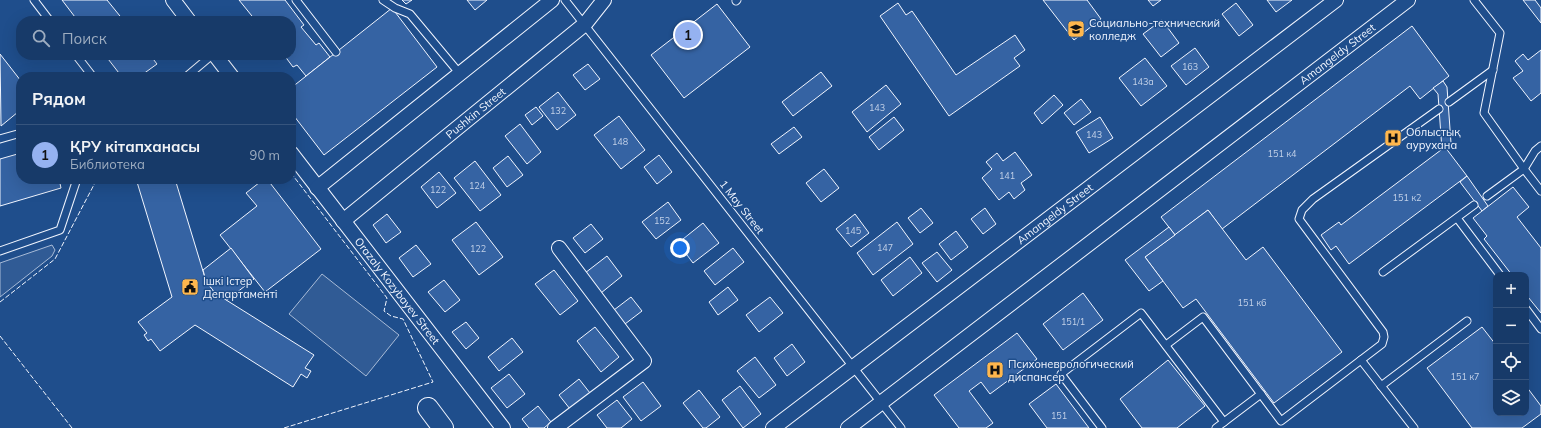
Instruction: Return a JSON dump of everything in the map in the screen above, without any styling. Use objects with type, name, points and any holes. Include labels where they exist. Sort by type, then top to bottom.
[{"type":"street","points":[[173,0],[185,16]]},
{"type":"street","points":[[317,188],[552,0]]},
{"type":"street","name":"Pushkin Street","points":[[343,221],[585,24],[604,0]]},
{"type":"street","name":"Amangeldy Street","points":[[773,428],[1336,0]]},
{"type":"street","name":"Amangeldy Street","points":[[848,428],[1408,0]]},
{"type":"street","points":[[218,60],[228,72]]},
{"type":"street","name":"Orazaly Kozybayev Street","points":[[296,160],[503,428]]},
{"type":"street","points":[[555,428],[644,361],[559,248]]},
{"type":"street","points":[[428,408],[443,428]]},
{"type":"lane","points":[[34,0],[46,16]]},
{"type":"lane","points":[[296,0],[336,52]]},
{"type":"lane","points":[[383,0],[395,8],[410,14],[460,74]]},
{"type":"lane","name":"1 May Street","points":[[565,0],[901,428]]},
{"type":"lane","points":[[1474,0],[1500,33],[1484,113],[1541,191]]},
{"type":"lane","points":[[80,60],[89,72]]},
{"type":"lane","points":[[192,72],[208,60]]},
{"type":"lane","points":[[1448,102],[1493,70]]},
{"type":"lane","points":[[1166,345],[1203,317],[1281,421],[1382,344],[1384,337],[1383,332],[1299,219],[1302,210],[1313,199],[1439,109]]},
{"type":"lane","points":[[0,139],[16,134]]},
{"type":"lane","points":[[1487,196],[1524,169],[1535,150],[1541,146]]},
{"type":"lane","points":[[0,251],[60,230],[75,184]]},
{"type":"lane","points":[[1383,272],[1474,205]]},
{"type":"lane","points":[[1457,218],[1498,272]]},
{"type":"lane","points":[[1102,428],[1061,374],[1142,313],[1224,422]]},
{"type":"lane","points":[[1529,313],[1541,329]]},
{"type":"lane","points":[[1381,386],[1468,321]]},
{"type":"lane","points":[[1361,360],[1414,428]]},
{"type":"lane","points":[[1216,428],[1261,394]]},
{"type":"shaded area","points":[[52,245],[55,250],[52,256],[0,297],[0,263]]},
{"type":"shaded area","points":[[322,274],[399,335],[366,376],[289,314]]},
{"type":"building","points":[[62,0],[107,0],[120,16],[74,16]]},
{"type":"building","points":[[239,0],[285,0],[304,25],[301,27],[316,45],[319,43],[330,57],[306,76],[297,65],[293,67],[288,60],[296,60],[296,16],[252,16]]},
{"type":"building","points":[[402,0],[412,0],[406,4]]},
{"type":"building","points":[[467,0],[487,0],[475,10]]},
{"type":"building","name":"Социально-технический колледж","points":[[1043,0],[1087,0],[1101,19],[1074,40]]},
{"type":"building","points":[[1148,0],[1161,0],[1153,6]]},
{"type":"building","points":[[1267,0],[1292,0],[1276,12]]},
{"type":"building","points":[[1523,0],[1535,0],[1541,8],[1541,23]]},
{"type":"building","points":[[898,3],[906,15],[912,11],[956,75],[1015,35],[1025,50],[1014,58],[1020,66],[949,116],[880,16]]},
{"type":"building","points":[[1236,3],[1253,25],[1239,36],[1222,14]]},
{"type":"building","points":[[717,4],[750,47],[684,98],[651,55]]},
{"type":"building","points":[[392,8],[437,67],[324,155],[296,119],[296,84]]},
{"type":"building","points":[[1162,20],[1179,43],[1161,57],[1143,34]]},
{"type":"building","points":[[1412,26],[1449,76],[1420,99],[1410,86],[1222,229],[1208,210],[1175,235],[1161,217]]},
{"type":"building","points":[[1195,48],[1209,67],[1186,85],[1171,66]]},
{"type":"building","points":[[1541,50],[1541,93],[1531,101],[1513,78],[1523,71],[1515,61],[1523,54],[1528,60]]},
{"type":"building","points":[[0,54],[16,75],[16,114],[1,126]]},
{"type":"building","points":[[1145,58],[1167,86],[1141,106],[1119,78]]},
{"type":"building","points":[[109,60],[154,60],[157,64],[146,72],[118,72]]},
{"type":"building","points":[[588,64],[600,79],[585,90],[573,75]]},
{"type":"building","points":[[821,72],[832,86],[793,116],[782,102]]},
{"type":"building","points":[[1443,81],[1447,87],[1451,143],[1442,150],[1438,94],[1433,88]]},
{"type":"building","points":[[886,85],[901,104],[867,132],[852,112]]},
{"type":"building","points":[[558,92],[576,115],[557,130],[539,107]]},
{"type":"building","points":[[1054,95],[1063,105],[1042,124],[1034,113]]},
{"type":"building","points":[[1081,99],[1091,112],[1074,125],[1064,113]]},
{"type":"building","points":[[536,107],[543,116],[532,125],[525,115]]},
{"type":"building","points":[[619,116],[645,150],[621,169],[594,135]]},
{"type":"building","points":[[894,117],[904,130],[879,150],[869,137]]},
{"type":"building","points":[[1100,117],[1113,138],[1089,153],[1076,132]]},
{"type":"building","points":[[520,124],[541,152],[527,164],[505,136]]},
{"type":"building","points":[[794,127],[802,137],[779,154],[771,144]]},
{"type":"building","points":[[1445,147],[1467,176],[1349,264],[1336,246],[1331,250],[1321,235],[1339,222],[1341,225]]},
{"type":"building","points":[[1015,152],[1032,175],[1021,183],[1025,190],[1014,199],[1009,192],[999,200],[982,178],[992,169],[986,162],[997,153],[1003,161]]},
{"type":"building","points":[[16,154],[16,184],[60,184],[61,188],[0,206],[0,159]]},
{"type":"building","points":[[659,155],[672,172],[657,184],[644,167]]},
{"type":"building","points":[[508,156],[523,175],[507,187],[493,168]]},
{"type":"building","points":[[475,161],[501,195],[480,211],[454,178]]},
{"type":"building","points":[[824,169],[839,188],[821,202],[806,183]]},
{"type":"building","points":[[439,172],[456,193],[437,208],[421,187]]},
{"type":"building","points":[[1467,176],[1488,206],[1482,211],[1460,182]]},
{"type":"building","name":"Ішкі Істер Департаменті","points":[[138,184],[177,184],[206,281],[215,293],[314,355],[305,368],[311,371],[307,378],[301,374],[293,387],[195,325],[160,351],[151,339],[148,341],[144,335],[147,333],[138,322],[172,297]]},
{"type":"building","points":[[258,184],[271,184],[321,249],[265,292],[220,235],[257,206],[246,193]]},
{"type":"building","points":[[1513,187],[1529,207],[1517,217],[1541,248],[1541,313],[1529,298],[1529,272],[1510,272],[1484,239],[1487,236],[1473,218]]},
{"type":"building","points":[[668,202],[681,220],[656,239],[642,222]]},
{"type":"building","points":[[921,208],[933,223],[920,233],[908,218]]},
{"type":"building","points":[[985,208],[996,224],[983,234],[971,219]]},
{"type":"building","points":[[1208,210],[1246,260],[1263,247],[1342,352],[1274,403],[1196,299],[1183,308],[1145,257]]},
{"type":"building","points":[[387,214],[401,232],[386,243],[373,225]]},
{"type":"building","points":[[855,214],[869,233],[851,247],[836,229]]},
{"type":"building","points":[[476,222],[503,257],[479,275],[452,240]]},
{"type":"building","points":[[897,222],[913,244],[873,275],[857,253]]},
{"type":"building","points":[[703,223],[719,243],[693,263],[678,243]]},
{"type":"building","points":[[591,224],[603,239],[585,253],[573,238]]},
{"type":"building","points":[[1169,227],[1175,235],[1145,257],[1163,281],[1149,291],[1125,260]]},
{"type":"building","points":[[956,231],[968,247],[951,260],[939,244]]},
{"type":"building","points":[[416,245],[431,264],[413,277],[399,258]]},
{"type":"building","points":[[231,248],[254,279],[227,300],[215,293],[206,281],[203,270]]},
{"type":"building","points":[[733,248],[744,262],[715,285],[704,271]]},
{"type":"building","points":[[937,252],[952,270],[937,282],[922,263]]},
{"type":"building","points":[[607,256],[622,276],[601,293],[585,273]]},
{"type":"building","points":[[910,257],[922,273],[893,296],[881,280]]},
{"type":"building","points":[[554,270],[578,301],[560,315],[535,284]]},
{"type":"building","points":[[444,280],[460,300],[445,312],[428,292]]},
{"type":"building","points":[[728,287],[738,300],[718,315],[709,302]]},
{"type":"building","points":[[1083,293],[1103,320],[1063,350],[1043,324]]},
{"type":"building","points":[[631,297],[642,311],[625,324],[614,310]]},
{"type":"building","points":[[770,297],[783,313],[759,332],[746,315]]},
{"type":"building","points":[[466,322],[479,338],[466,349],[452,332]]},
{"type":"building","points":[[595,327],[619,357],[601,372],[577,341]]},
{"type":"building","points":[[1482,327],[1493,341],[1493,416],[1529,416],[1529,390],[1541,406],[1541,414],[1522,428],[1472,428],[1427,368]]},
{"type":"building","name":"Психоневрологический диспансер","points":[[1017,333],[1037,359],[990,394],[981,382],[969,391],[993,423],[986,428],[959,428],[934,395]]},
{"type":"building","points":[[512,338],[523,352],[499,371],[488,357]]},
{"type":"building","points":[[792,344],[805,362],[787,376],[774,358]]},
{"type":"building","points":[[755,357],[776,385],[759,398],[737,371]]},
{"type":"building","points":[[1168,360],[1205,406],[1177,428],[1142,428],[1120,399]]},
{"type":"building","points":[[509,374],[525,394],[507,408],[491,388]]},
{"type":"building","points":[[579,379],[590,393],[570,409],[559,395]]},
{"type":"building","points":[[643,382],[661,406],[641,421],[623,397]]},
{"type":"building","points":[[1056,384],[1089,428],[1047,428],[1029,404]]},
{"type":"building","points":[[740,386],[761,414],[743,428],[722,400]]},
{"type":"building","points":[[699,390],[720,417],[706,428],[703,428],[683,403]]},
{"type":"building","points":[[617,400],[632,419],[621,428],[607,428],[597,415]]},
{"type":"building","points":[[538,406],[551,422],[544,428],[529,428],[522,419]]},
{"type":"fence","points":[[284,428],[433,382],[403,319],[391,316],[384,311],[387,298],[296,180]]},
{"type":"fence","points":[[0,302],[55,259],[94,184]]},
{"type":"fence","points":[[0,336],[72,428]]},
{"type":"place","name":"Социально-технический колледж","points":[[1076,29]]},
{"type":"place","name":"ҚРУ кітапханасы","points":[[688,35]]},
{"type":"place","name":"Облыстық аурухана","points":[[1393,138]]},
{"type":"place","name":"Ішкі Істер Департаменті","points":[[190,287]]},
{"type":"place","name":"Психоневрологический диспансер","points":[[995,370]]}]
